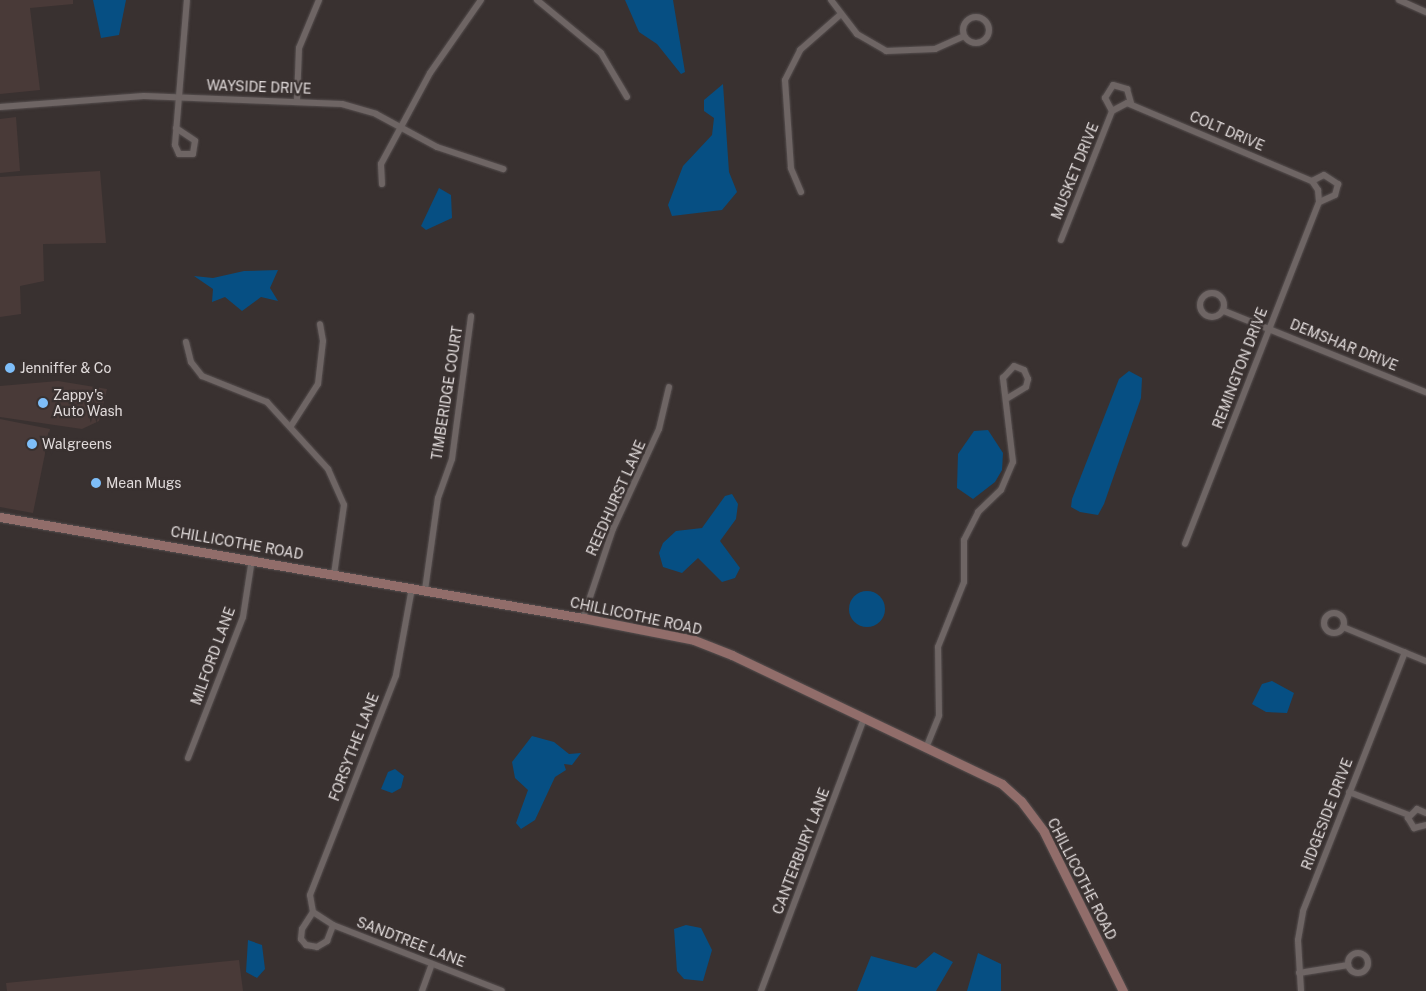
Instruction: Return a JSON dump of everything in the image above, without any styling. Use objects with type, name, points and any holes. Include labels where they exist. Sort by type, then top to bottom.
[{"type":"street","points":[[176,128],[195,141],[193,154],[179,154],[176,128],[187,0]]},
{"type":"street","points":[[297,100],[299,48],[320,0]]},
{"type":"street","points":[[382,184],[381,164],[445,48],[481,0]]},
{"type":"street","points":[[537,0],[601,53],[627,97]]},
{"type":"street","points":[[831,0],[840,15],[869,44],[886,51],[935,49],[964,36]]},
{"type":"street","points":[[1399,0],[1426,12]]},
{"type":"street","points":[[801,192],[791,168],[785,80],[800,50],[840,15]]},
{"type":"street","points":[[981,18],[988,25],[988,35],[981,42],[971,42],[964,36],[964,26],[971,19],[981,18]]},
{"type":"street","name":"COLT DRIVE","points":[[1112,112],[1105,98],[1113,85],[1127,89],[1132,104],[1312,181],[1324,175],[1338,184],[1335,195],[1319,202]]},
{"type":"street","name":"WAYSIDE DRIVE","points":[[0,108],[178,97],[297,100],[356,108],[401,128],[437,147],[503,170]]},
{"type":"street","points":[[1112,112],[1132,104]]},
{"type":"street","name":"MUSKET DRIVE","points":[[1061,240],[1112,112]]},
{"type":"street","points":[[1312,181],[1319,202]]},
{"type":"street","name":"REMINGTON DRIVE","points":[[1186,544],[1319,202]]},
{"type":"street","name":"DEMSHAR DRIVE","points":[[1213,293],[1222,299],[1224,311],[1212,318],[1198,308],[1202,298],[1213,293]]},
{"type":"street","name":"DEMSHAR DRIVE","points":[[1224,311],[1426,392]]},
{"type":"street","name":"TIMBERIDGE COURT","points":[[426,590],[438,498],[452,459],[471,316]]},
{"type":"street","points":[[291,426],[318,384],[323,341],[320,324]]},
{"type":"street","points":[[186,342],[191,362],[202,376],[267,402],[291,426],[339,488],[344,521],[334,574]]},
{"type":"street","points":[[926,748],[939,715],[938,647],[964,582],[964,540],[978,512],[1001,490],[1013,462],[1006,419],[1008,398],[1003,378],[1014,366],[1024,370],[1028,379],[1026,387],[1008,398]]},
{"type":"street","name":"REEDHURST LANE","points":[[583,618],[613,529],[659,429],[669,387]]},
{"type":"street","name":"CHILLICOTHE ROAD","points":[[0,518],[252,559],[583,618],[694,640],[1002,784],[1021,801],[1044,832],[1123,991]]},
{"type":"street","name":"MILFORD LANE","points":[[188,758],[243,617],[252,559]]},
{"type":"street","name":"FORSYTHE LANE","points":[[313,912],[310,895],[396,676],[412,588]]},
{"type":"street","points":[[1343,627],[1426,661]]},
{"type":"street","name":"RIDGESIDE DRIVE","points":[[1301,991],[1299,973],[1303,911],[1348,792],[1405,652]]},
{"type":"street","name":"CANTERBURY LANE","points":[[761,991],[864,719]]},
{"type":"street","points":[[1348,792],[1409,815],[1414,828],[1426,825]]},
{"type":"street","points":[[1409,815],[1417,809],[1426,813]]},
{"type":"street","points":[[313,912],[302,928],[301,939],[306,945],[317,947],[327,940],[333,925]]},
{"type":"street","name":"SANDTREE LANE","points":[[313,912],[333,925],[502,991]]},
{"type":"street","points":[[422,991],[432,964]]},
{"type":"street","points":[[1299,973],[1348,965]]},
{"type":"shaded area","points":[[0,0],[73,0],[73,4],[30,8],[40,90],[0,94]]},
{"type":"shaded area","points":[[16,117],[20,171],[0,173],[0,119]]},
{"type":"shaded area","points":[[100,171],[106,243],[43,244],[44,281],[20,286],[21,314],[0,317],[0,177]]},
{"type":"shaded area","points":[[58,381],[107,389],[99,421],[82,429],[0,417],[0,386]]},
{"type":"shaded area","points":[[0,419],[50,429],[33,513],[0,507]]},
{"type":"shaded area","points":[[239,960],[243,991],[7,991],[6,983]]},
{"type":"water","points":[[93,0],[126,0],[119,35],[101,38]]},
{"type":"water","points":[[625,0],[673,0],[685,72],[681,74],[657,44],[639,32]]},
{"type":"water","points":[[723,84],[729,172],[737,192],[722,210],[672,216],[668,205],[683,166],[712,135],[714,118],[704,111],[704,100]]},
{"type":"water","points":[[439,188],[451,195],[452,218],[426,230],[421,226]]},
{"type":"water","points":[[278,270],[270,288],[278,301],[261,297],[242,311],[225,297],[212,302],[213,289],[194,276],[213,278],[244,271]]},
{"type":"water","points":[[1129,371],[1142,378],[1141,398],[1104,504],[1098,515],[1080,512],[1071,507],[1072,499],[1119,379]]},
{"type":"water","points":[[988,430],[1003,453],[1002,470],[995,482],[973,499],[957,488],[958,454],[974,431]]},
{"type":"water","points":[[732,494],[738,504],[736,519],[720,541],[740,568],[735,578],[722,582],[698,558],[682,573],[663,567],[659,553],[663,543],[676,531],[702,528],[725,496]]},
{"type":"water","points":[[867,591],[879,597],[885,609],[879,621],[867,627],[855,621],[849,609],[855,597]]},
{"type":"water","points":[[1272,681],[1294,693],[1287,713],[1266,712],[1252,704],[1262,684]]},
{"type":"water","points":[[532,736],[554,742],[569,754],[581,753],[572,765],[564,764],[566,770],[555,777],[535,820],[521,829],[516,823],[528,790],[515,778],[512,762]]},
{"type":"water","points":[[395,769],[404,776],[401,788],[392,793],[381,789],[388,772]]},
{"type":"water","points":[[686,925],[701,928],[712,950],[703,981],[684,979],[677,971],[674,929]]},
{"type":"water","points":[[248,940],[262,945],[265,969],[257,978],[246,972]]},
{"type":"water","points":[[934,952],[953,962],[936,991],[857,991],[871,956],[916,968]]},
{"type":"water","points":[[978,953],[1001,964],[1001,991],[967,991]]},
{"type":"place","name":"Jenniffer & Co","points":[[10,368]]},
{"type":"place","name":"Zappy's Auto Wash","points":[[43,403]]},
{"type":"place","name":"Walgreens","points":[[32,444]]},
{"type":"place","name":"Mean Mugs","points":[[96,483]]}]
